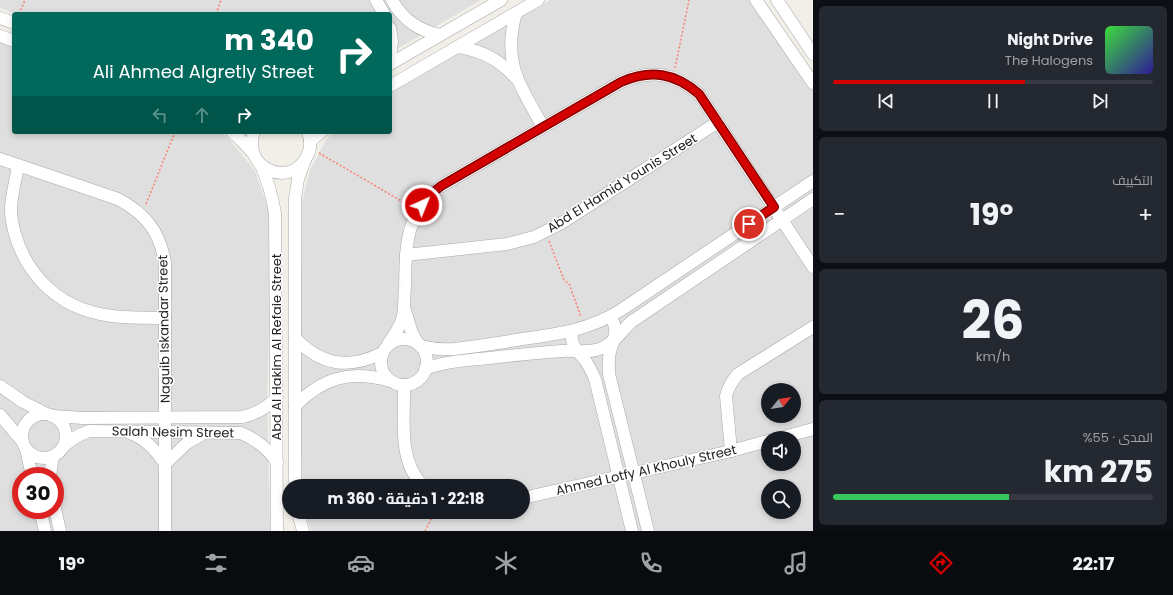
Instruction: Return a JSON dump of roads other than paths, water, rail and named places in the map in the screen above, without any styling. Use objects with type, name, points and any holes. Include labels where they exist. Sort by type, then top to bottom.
[{"type":"street","points":[[376,0],[383,12]]},
{"type":"street","points":[[392,0],[397,9],[416,27],[440,35]]},
{"type":"street","points":[[392,63],[502,0]]},
{"type":"street","points":[[392,85],[538,0]]},
{"type":"street","points":[[756,0],[813,84]]},
{"type":"street","points":[[777,0],[813,54]]},
{"type":"street","points":[[516,13],[510,40],[511,53],[517,80]]},
{"type":"street","points":[[0,18],[12,22]]},
{"type":"street","points":[[0,36],[12,40]]},
{"type":"street","points":[[457,47],[471,49],[485,54],[497,60],[508,69],[517,80],[544,127]]},
{"type":"street","points":[[390,380],[383,373],[380,363],[385,348],[396,333],[402,320],[406,255],[410,229],[418,211],[430,195],[441,186],[631,78],[652,74],[674,78],[683,82],[699,94],[813,267]]},
{"type":"street","name":"Abd El Hamid Younis Street","points":[[406,255],[507,244],[546,232],[718,122]]},
{"type":"street","name":"Abd Al Hakim Al Refaie Street","points":[[234,134],[253,153],[261,165],[268,180],[275,212],[277,531]]},
{"type":"street","points":[[253,153],[251,145],[254,134]]},
{"type":"street","points":[[309,140],[318,134]]},
{"type":"street","name":"Abd Al Hakim Al Refaie Street","points":[[295,479],[295,199],[298,179],[305,160],[309,140]]},
{"type":"street","name":"Naguib Iskandar Street","points":[[0,159],[118,199],[131,206],[142,214],[154,231],[163,250],[165,263],[165,531]]},
{"type":"street","points":[[261,165],[266,169],[280,173],[294,170],[305,160]]},
{"type":"street","points":[[18,166],[11,211],[13,228],[23,256],[36,276],[63,300],[79,308],[113,316],[165,318]]},
{"type":"street","points":[[295,338],[304,348],[316,356],[336,362],[356,363],[370,359],[395,340],[404,338],[432,349],[455,349],[572,332],[610,317],[813,181]]},
{"type":"street","points":[[425,370],[448,363],[519,354],[564,351],[578,352],[603,348],[614,340],[631,322],[813,199]]},
{"type":"street","points":[[295,406],[318,386],[339,378],[361,375],[376,376],[404,385],[418,380],[425,370],[427,360],[425,353],[410,326],[404,307]]},
{"type":"street","points":[[610,317],[615,326],[616,336],[608,363],[609,374],[648,531]]},
{"type":"street","points":[[732,451],[726,396],[732,380],[738,374],[813,327]]},
{"type":"street","points":[[572,332],[572,343],[591,369],[632,531]]},
{"type":"street","points":[[404,385],[405,448],[411,468],[418,479]]},
{"type":"street","points":[[0,386],[23,402],[58,420],[63,426],[65,432],[63,447],[53,456],[41,458],[30,453],[0,415]]},
{"type":"street","name":"Salah Nesim Street","points":[[50,415],[83,418],[242,417],[261,411],[270,405],[277,397]]},
{"type":"street","points":[[30,467],[22,431],[27,421],[37,415],[50,415]]},
{"type":"street","points":[[801,432],[813,429]]},
{"type":"street","name":"Salah Nesim Street","points":[[63,447],[75,437],[89,431],[240,433],[262,444],[277,462]]},
{"type":"street","points":[[127,432],[141,438],[153,447],[165,464],[179,450],[204,433]]},
{"type":"street","name":"Ahmed Lotfy Al Khouly Street","points":[[530,496],[633,474],[761,443]]},
{"type":"street","points":[[51,467],[53,456]]},
{"type":"street","points":[[42,519],[45,531]]},
{"type":"street","points":[[57,519],[60,531]]},
{"type":"street","points":[[300,519],[303,531]]}]
